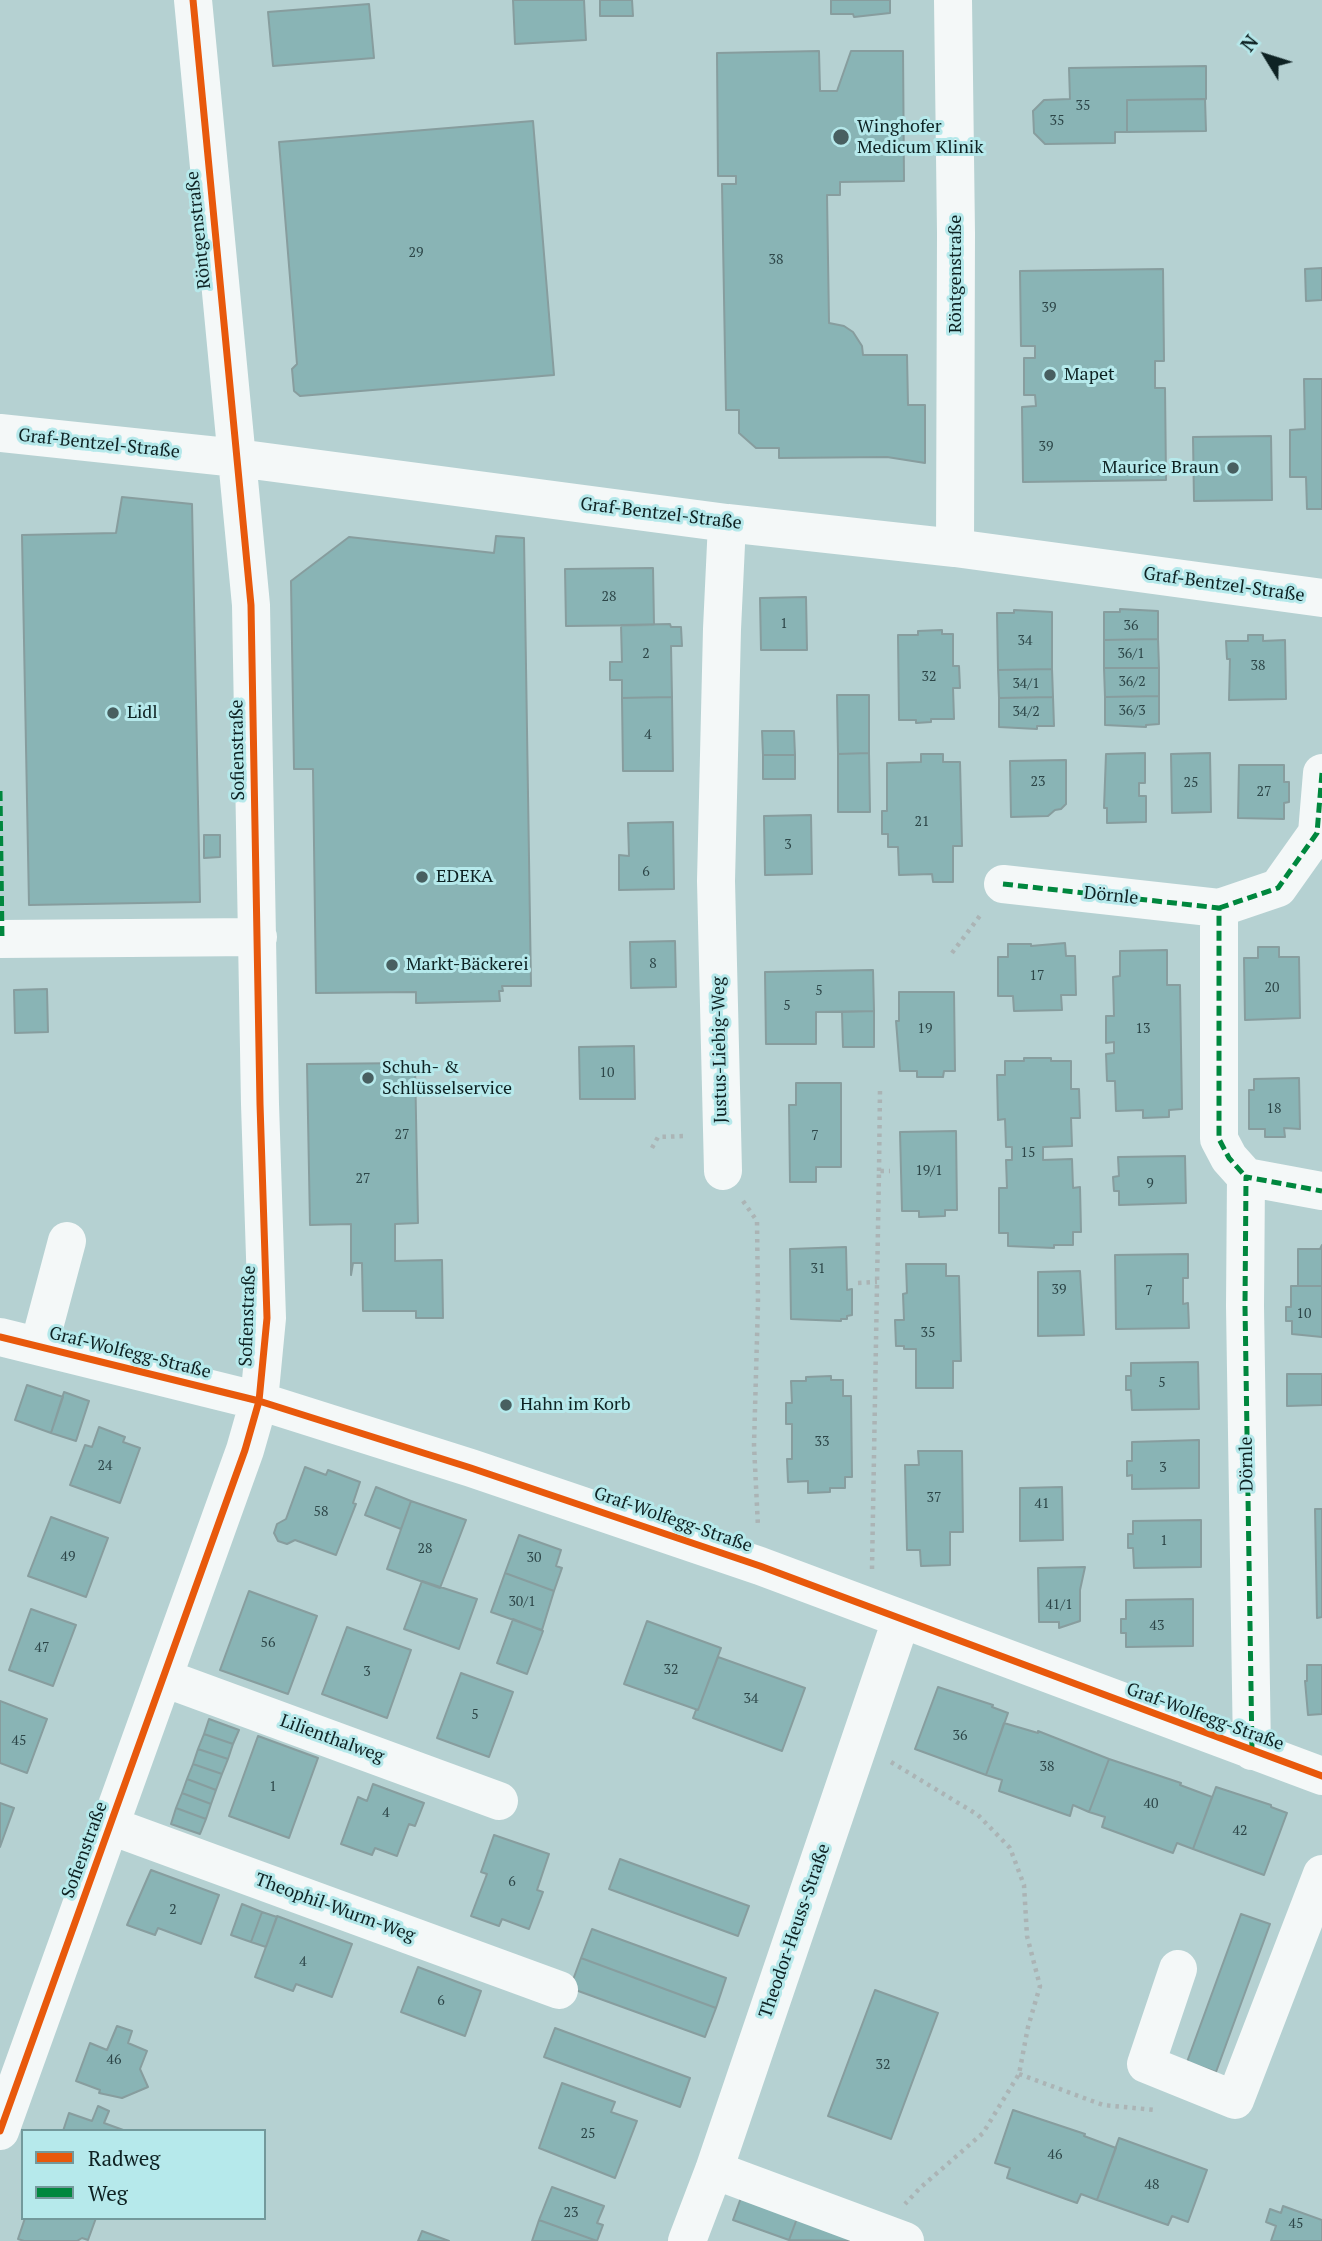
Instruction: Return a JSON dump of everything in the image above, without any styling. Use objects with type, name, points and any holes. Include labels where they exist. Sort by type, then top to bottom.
[{"type":"street","name":"Röntgenstraße","points":[[193,0],[237,458]]},
{"type":"street","name":"Röntgenstraße","points":[[953,0],[956,233],[955,548]]},
{"type":"street","name":"Graf-Bentzel-Straße","points":[[0,433],[237,458],[727,523],[955,548],[1322,598]]},
{"type":"street","name":"Sofienstraße","points":[[0,2131],[164,1678],[260,1401],[267,1318],[251,605],[237,458]]},
{"type":"street","name":"Justus-Liebig-Weg","points":[[723,1171],[716,881],[727,523]]},
{"type":"street","name":"Dörnle","points":[[1003,884],[1219,908],[1278,888],[1317,833],[1322,773]]},
{"type":"street","points":[[1219,908],[1219,1139],[1229,1158],[1246,1177],[1322,1191]]},
{"type":"street","points":[[0,939],[258,937]]},
{"type":"street","name":"Dörnle","points":[[1246,1177],[1245,1306],[1251,1751]]},
{"type":"street","points":[[39,1346],[67,1241]]},
{"type":"street","name":"Graf-Wolfegg-Straße","points":[[0,1337],[260,1401],[471,1468],[760,1566],[1322,1776]]},
{"type":"street","name":"Theodor-Heuss-Straße","points":[[687,2241],[715,2170],[861,1738],[886,1614]]},
{"type":"street","name":"Lilienthalweg","points":[[164,1678],[499,1801]]},
{"type":"street","name":"Theophil-Wurm-Weg","points":[[111,1826],[559,1990]]},
{"type":"street","points":[[1178,1969],[1146,2064],[1235,2101],[1322,1874]]},
{"type":"street","points":[[715,2170],[889,2235]]},
{"type":"path","points":[[952,954],[1003,884]]},
{"type":"path","points":[[880,1089],[877,1282],[886,1614]]},
{"type":"path","points":[[723,1171],[757,1221],[758,1303],[754,1444],[760,1566]]},
{"type":"path","points":[[879,1171],[891,1171]]},
{"type":"path","points":[[858,1283],[877,1282]]},
{"type":"path","points":[[861,1738],[894,1765],[978,1815],[1010,1848],[1024,1885],[1027,1936],[1040,1986],[1018,2074],[983,2133],[920,2188],[893,2218],[889,2235]]},
{"type":"path","points":[[1018,2074],[1103,2105],[1156,2110]]},
{"type":"building","points":[[513,0],[584,0],[586,40],[515,44]]},
{"type":"building","points":[[600,0],[632,0],[633,16],[600,16]]},
{"type":"building","points":[[831,0],[890,0],[890,13],[854,17],[853,14],[831,14]]},
{"type":"building","points":[[369,4],[374,58],[273,66],[268,12]]},
{"type":"building","points":[[819,51],[820,91],[837,91],[851,51],[903,51],[904,181],[840,182],[840,195],[827,195],[829,323],[844,326],[853,332],[862,346],[863,355],[907,355],[908,405],[925,405],[925,463],[887,457],[779,458],[779,448],[756,448],[739,433],[739,410],[726,410],[722,184],[736,184],[736,176],[718,176],[717,53]]},
{"type":"building","points":[[1206,66],[1206,99],[1127,100],[1127,132],[1115,132],[1115,143],[1045,144],[1034,133],[1033,111],[1044,100],[1070,99],[1069,68]]},
{"type":"building","points":[[1205,99],[1206,131],[1127,132],[1127,100]]},
{"type":"building","points":[[533,121],[554,375],[300,396],[294,391],[292,369],[297,364],[279,142]]},
{"type":"building","points":[[1322,268],[1322,300],[1306,301],[1305,269]]},
{"type":"building","points":[[1163,269],[1164,361],[1155,361],[1155,388],[1165,388],[1166,480],[1023,482],[1022,407],[1036,406],[1035,395],[1024,395],[1024,358],[1035,358],[1035,346],[1021,346],[1020,271]]},
{"type":"building","points":[[1304,379],[1322,379],[1322,509],[1307,509],[1306,477],[1290,477],[1290,430],[1305,429]]},
{"type":"building","name":"Maurice Braun","points":[[1271,436],[1272,500],[1194,501],[1193,437]]},
{"type":"building","points":[[122,497],[192,504],[200,902],[29,905],[22,535],[116,533]]},
{"type":"building","name":"EDEKA","points":[[496,536],[524,538],[531,986],[502,986],[503,991],[499,991],[500,1001],[416,1003],[416,992],[316,993],[313,769],[294,769],[291,581],[349,537],[494,553]]},
{"type":"building","points":[[653,568],[654,625],[566,626],[565,569]]},
{"type":"building","points":[[806,597],[807,650],[761,650],[760,598]]},
{"type":"building","points":[[1120,609],[1158,611],[1158,639],[1104,640],[1104,612],[1120,612]]},
{"type":"building","points":[[1014,610],[1052,612],[1052,669],[998,670],[997,613],[1014,613]]},
{"type":"building","points":[[670,624],[671,627],[681,627],[682,646],[671,646],[672,697],[622,698],[622,680],[610,680],[610,662],[622,662],[621,625]]},
{"type":"building","points":[[942,630],[942,634],[953,634],[953,666],[959,666],[960,688],[953,688],[954,719],[931,719],[931,722],[916,723],[916,720],[899,720],[898,635],[918,635],[918,631]]},
{"type":"building","points":[[1248,635],[1263,635],[1263,641],[1285,640],[1286,699],[1229,700],[1230,659],[1227,659],[1226,641],[1248,641]]},
{"type":"building","points":[[1158,639],[1159,668],[1104,668],[1104,640]]},
{"type":"building","points":[[1104,668],[1159,668],[1159,696],[1105,697]]},
{"type":"building","points":[[1052,669],[1053,697],[999,698],[998,670]]},
{"type":"building","points":[[837,695],[869,695],[869,753],[838,754]]},
{"type":"building","points":[[1159,696],[1159,724],[1146,727],[1105,725],[1105,697]]},
{"type":"building","points":[[672,697],[673,771],[623,771],[622,698]]},
{"type":"building","points":[[1053,697],[1054,726],[1037,726],[1037,729],[999,727],[999,698]]},
{"type":"building","points":[[762,731],[794,731],[795,755],[763,755]]},
{"type":"building","points":[[869,753],[870,812],[838,812],[838,754]]},
{"type":"building","points":[[1145,753],[1145,783],[1139,783],[1139,796],[1146,796],[1146,822],[1107,823],[1107,808],[1104,808],[1106,754]]},
{"type":"building","points":[[1210,753],[1211,812],[1172,813],[1171,754]]},
{"type":"building","points":[[921,754],[943,754],[943,762],[960,762],[962,846],[953,846],[953,882],[933,882],[932,874],[899,875],[898,847],[888,847],[888,834],[882,834],[882,811],[887,811],[887,763],[921,762]]},
{"type":"building","points":[[763,755],[795,755],[795,779],[763,779]]},
{"type":"building","points":[[1066,760],[1066,804],[1048,816],[1011,817],[1010,761]]},
{"type":"building","points":[[1239,765],[1284,765],[1284,782],[1289,782],[1289,802],[1284,803],[1284,819],[1238,818]]},
{"type":"building","points":[[811,815],[812,874],[765,875],[764,816]]},
{"type":"building","points":[[673,822],[674,889],[619,890],[619,855],[629,856],[628,823]]},
{"type":"building","points":[[204,835],[220,835],[220,857],[204,858]]},
{"type":"building","points":[[675,941],[676,987],[631,988],[630,942]]},
{"type":"building","points":[[1065,943],[1066,956],[1075,956],[1076,995],[1061,995],[1062,1010],[1014,1011],[1013,996],[998,996],[998,957],[1008,957],[1008,944],[1031,946]]},
{"type":"building","points":[[1258,947],[1279,947],[1279,957],[1299,957],[1300,1018],[1245,1020],[1244,958],[1258,958]]},
{"type":"building","points":[[1167,950],[1167,985],[1180,985],[1182,1109],[1169,1110],[1169,1117],[1143,1118],[1143,1110],[1116,1111],[1115,1081],[1107,1081],[1106,1054],[1114,1053],[1114,1042],[1106,1043],[1106,1016],[1114,1016],[1113,977],[1120,976],[1120,951]]},
{"type":"building","points":[[873,970],[874,1011],[816,1012],[816,1044],[766,1044],[765,972]]},
{"type":"building","points":[[47,989],[48,1032],[15,1033],[14,990]]},
{"type":"building","points":[[899,992],[954,992],[955,1071],[944,1071],[943,1077],[917,1077],[917,1071],[900,1071],[896,1021],[899,1021]]},
{"type":"building","points":[[874,1011],[874,1047],[843,1047],[842,1012]]},
{"type":"building","points":[[634,1046],[635,1099],[580,1099],[579,1047]]},
{"type":"building","points":[[1024,1058],[1071,1061],[1071,1089],[1079,1089],[1080,1118],[1071,1118],[1072,1146],[1043,1147],[1043,1160],[1072,1159],[1073,1188],[1080,1187],[1081,1232],[1073,1232],[1073,1245],[1054,1245],[1054,1248],[1008,1246],[1008,1233],[999,1233],[999,1188],[1007,1188],[1006,1160],[1012,1160],[1012,1147],[1006,1147],[1005,1119],[998,1120],[997,1075],[1005,1075],[1005,1061],[1024,1061]]},
{"type":"building","points":[[415,1063],[418,1223],[395,1224],[395,1261],[442,1260],[443,1318],[416,1318],[416,1311],[363,1311],[362,1263],[353,1263],[351,1275],[351,1224],[310,1225],[307,1064]]},
{"type":"building","points":[[1299,1078],[1300,1129],[1284,1128],[1285,1137],[1265,1137],[1265,1129],[1249,1129],[1249,1090],[1254,1090],[1254,1079]]},
{"type":"building","points":[[796,1083],[841,1083],[841,1167],[816,1167],[816,1182],[790,1182],[789,1105],[796,1105]]},
{"type":"building","points":[[956,1131],[957,1210],[945,1210],[945,1216],[919,1217],[919,1211],[902,1211],[900,1132]]},
{"type":"building","points":[[1185,1156],[1186,1203],[1119,1205],[1119,1191],[1114,1191],[1113,1177],[1119,1176],[1118,1157]]},
{"type":"building","points":[[1322,1245],[1322,1286],[1298,1286],[1298,1249],[1320,1249]]},
{"type":"building","points":[[846,1247],[847,1290],[852,1289],[852,1315],[841,1321],[791,1319],[790,1249]]},
{"type":"building","points":[[1188,1254],[1188,1278],[1183,1278],[1183,1304],[1188,1303],[1189,1328],[1116,1329],[1115,1255]]},
{"type":"building","points":[[906,1264],[946,1264],[946,1276],[959,1276],[961,1361],[953,1361],[953,1388],[916,1388],[916,1349],[896,1346],[895,1320],[904,1320]]},
{"type":"building","points":[[1080,1271],[1084,1335],[1038,1336],[1038,1272]]},
{"type":"building","points":[[1291,1286],[1322,1286],[1322,1337],[1292,1334],[1292,1321],[1286,1321],[1286,1307],[1291,1307]]},
{"type":"building","points":[[1198,1362],[1199,1409],[1132,1410],[1131,1390],[1126,1390],[1126,1376],[1131,1376],[1131,1363]]},
{"type":"building","points":[[1287,1374],[1322,1374],[1322,1405],[1287,1406]]},
{"type":"building","points":[[831,1376],[831,1380],[843,1380],[843,1396],[851,1396],[852,1477],[845,1477],[845,1488],[808,1493],[808,1481],[788,1482],[787,1459],[792,1459],[792,1424],[786,1424],[786,1403],[792,1403],[791,1381],[806,1381],[806,1377]]},
{"type":"building","points":[[27,1385],[63,1397],[51,1433],[15,1420]]},
{"type":"building","points":[[64,1392],[89,1401],[76,1441],[51,1433]]},
{"type":"building","points":[[99,1427],[125,1437],[123,1442],[140,1448],[120,1503],[70,1485],[85,1445],[92,1447]]},
{"type":"building","points":[[1199,1440],[1199,1488],[1132,1489],[1132,1475],[1127,1476],[1127,1461],[1132,1461],[1132,1442]]},
{"type":"building","points":[[918,1451],[962,1451],[963,1532],[950,1532],[950,1565],[921,1566],[920,1550],[907,1550],[905,1465],[919,1465]]},
{"type":"building","points":[[305,1467],[326,1475],[328,1470],[360,1482],[353,1503],[356,1504],[336,1555],[295,1540],[287,1544],[278,1541],[274,1533],[277,1524],[286,1519]]},
{"type":"building","points":[[376,1487],[411,1501],[401,1529],[365,1515]]},
{"type":"building","points":[[1062,1487],[1063,1540],[1020,1541],[1020,1488]]},
{"type":"building","points":[[411,1501],[466,1520],[440,1588],[387,1569]]},
{"type":"building","points":[[1315,1509],[1322,1509],[1322,1617],[1317,1618]]},
{"type":"building","points":[[51,1517],[108,1538],[86,1597],[28,1576]]},
{"type":"building","points":[[1201,1520],[1201,1567],[1134,1568],[1133,1548],[1128,1548],[1128,1534],[1133,1534],[1133,1521]]},
{"type":"building","points":[[519,1535],[561,1550],[556,1566],[562,1568],[554,1591],[505,1573]]},
{"type":"building","points":[[1085,1567],[1080,1590],[1080,1621],[1059,1628],[1059,1622],[1039,1622],[1038,1568]]},
{"type":"building","points":[[505,1573],[554,1591],[542,1630],[491,1612]]},
{"type":"building","points":[[422,1581],[477,1599],[459,1649],[404,1629]]},
{"type":"building","points":[[249,1591],[317,1616],[288,1694],[220,1670]]},
{"type":"building","points":[[1193,1599],[1193,1646],[1126,1647],[1126,1633],[1121,1633],[1121,1619],[1126,1619],[1126,1600]]},
{"type":"building","points":[[31,1609],[76,1625],[53,1686],[9,1670]]},
{"type":"building","points":[[513,1619],[543,1631],[527,1674],[497,1663]]},
{"type":"building","points":[[647,1621],[721,1648],[698,1710],[624,1684]]},
{"type":"building","points":[[347,1627],[411,1650],[387,1718],[322,1694]]},
{"type":"building","points":[[718,1657],[805,1688],[782,1751],[693,1718]]},
{"type":"building","points":[[1307,1665],[1322,1665],[1322,1714],[1308,1715],[1305,1681]]},
{"type":"building","points":[[461,1673],[513,1692],[489,1757],[437,1738]]},
{"type":"building","points":[[938,1687],[993,1705],[992,1707],[1008,1713],[986,1775],[915,1749]]},
{"type":"building","points":[[0,1701],[47,1719],[27,1773],[0,1763]]},
{"type":"building","points":[[209,1719],[239,1730],[233,1744],[204,1734]]},
{"type":"building","points":[[1004,1723],[1038,1731],[1109,1759],[1089,1812],[1073,1805],[1070,1816],[999,1791],[1002,1780],[986,1775]]},
{"type":"building","points":[[204,1734],[233,1744],[228,1759],[198,1749]]},
{"type":"building","points":[[258,1736],[318,1758],[289,1838],[229,1816]]},
{"type":"building","points":[[198,1749],[228,1759],[222,1774],[193,1764]]},
{"type":"building","points":[[1109,1759],[1181,1783],[1180,1785],[1212,1797],[1193,1849],[1177,1843],[1173,1853],[1102,1827],[1105,1817],[1089,1812]]},
{"type":"building","points":[[193,1764],[222,1774],[216,1790],[187,1779]]},
{"type":"building","points":[[187,1779],[216,1790],[211,1804],[182,1793]]},
{"type":"building","points":[[373,1784],[424,1803],[415,1826],[409,1824],[397,1856],[375,1848],[372,1855],[341,1844],[358,1797],[367,1801]]},
{"type":"building","points":[[1216,1787],[1287,1813],[1264,1875],[1193,1849]]},
{"type":"building","points":[[182,1793],[211,1804],[206,1819],[176,1808]]},
{"type":"building","points":[[0,1803],[14,1808],[0,1847]]},
{"type":"building","points":[[176,1808],[206,1819],[200,1834],[171,1824]]},
{"type":"building","points":[[494,1835],[549,1854],[537,1890],[543,1892],[529,1929],[502,1919],[499,1926],[471,1916],[487,1874],[481,1872]]},
{"type":"building","points":[[620,1859],[749,1906],[738,1936],[609,1889]]},
{"type":"building","points":[[151,1870],[219,1895],[201,1944],[158,1928],[155,1935],[127,1925]]},
{"type":"building","points":[[242,1904],[262,1912],[251,1942],[231,1935]]},
{"type":"building","points":[[262,1912],[277,1917],[266,1947],[251,1942]]},
{"type":"building","points":[[1241,1914],[1270,1924],[1216,2072],[1187,2062]]},
{"type":"building","points":[[277,1916],[352,1944],[332,1997],[296,1984],[293,1991],[255,1977]]},
{"type":"building","points":[[592,1929],[726,1978],[716,2008],[581,1958]]},
{"type":"building","points":[[581,1958],[716,2008],[705,2037],[570,1988]]},
{"type":"building","points":[[418,1967],[481,1991],[465,2036],[401,2012]]},
{"type":"building","points":[[875,1990],[938,2013],[891,2139],[828,2116]]},
{"type":"building","points":[[117,2026],[132,2031],[128,2043],[147,2051],[140,2069],[148,2087],[122,2098],[99,2093],[100,2090],[76,2081],[90,2043],[107,2050]]},
{"type":"building","points":[[555,2028],[690,2078],[680,2107],[544,2057]]},
{"type":"building","points":[[562,2083],[615,2102],[611,2112],[637,2121],[615,2178],[539,2148]]},
{"type":"building","points":[[98,2106],[109,2111],[104,2123],[120,2129],[64,2129],[69,2113],[92,2121]]},
{"type":"building","points":[[1013,2110],[1085,2134],[1084,2136],[1116,2148],[1097,2200],[1081,2194],[1077,2203],[1007,2178],[1010,2168],[995,2163]]},
{"type":"building","points":[[1119,2138],[1207,2170],[1188,2222],[1172,2216],[1168,2225],[1097,2200]]},
{"type":"building","points":[[552,2187],[604,2206],[597,2223],[603,2225],[597,2241],[539,2220]]},
{"type":"building","points":[[743,2192],[799,2213],[789,2240],[733,2220]]},
{"type":"building","points":[[1283,2206],[1322,2220],[1322,2241],[1271,2241],[1276,2226],[1266,2222],[1270,2209],[1281,2213]]},
{"type":"building","points":[[799,2213],[852,2241],[789,2240]]},
{"type":"building","points":[[24,2220],[95,2220],[88,2240],[18,2239]]},
{"type":"building","points":[[539,2220],[597,2241],[532,2241]]},
{"type":"building","points":[[422,2231],[449,2241],[418,2241]]},
{"type":"marked path","points":[[1219,908],[1278,888],[1317,833],[1322,773]]},
{"type":"marked path","points":[[0,791],[2,939]]},
{"type":"marked path","points":[[1003,884],[1219,908],[1219,1139],[1229,1158],[1246,1177]]},
{"type":"marked path","points":[[1252,1751],[1245,1306],[1246,1177],[1322,1191]]},
{"type":"cycle path","points":[[0,2131],[245,1450],[259,1401],[267,1318],[260,1104],[251,605],[193,0]]},
{"type":"cycle path","points":[[0,1337],[259,1401],[471,1468],[760,1566],[1322,1776]]},
{"type":"place","name":"Winghofer Medicum Klinik","points":[[841,137]]},
{"type":"place","name":"Mapet","points":[[1050,375]]},
{"type":"place","name":"Maurice Braun","points":[[1233,468]]},
{"type":"place","name":"Lidl","points":[[113,713]]},
{"type":"place","name":"EDEKA","points":[[422,877]]},
{"type":"place","name":"Markt-Bäckerei","points":[[392,965]]},
{"type":"place","name":"Schuh- & Schlüsselservice","points":[[368,1078]]},
{"type":"place","name":"Hahn im Korb","points":[[506,1405]]}]
